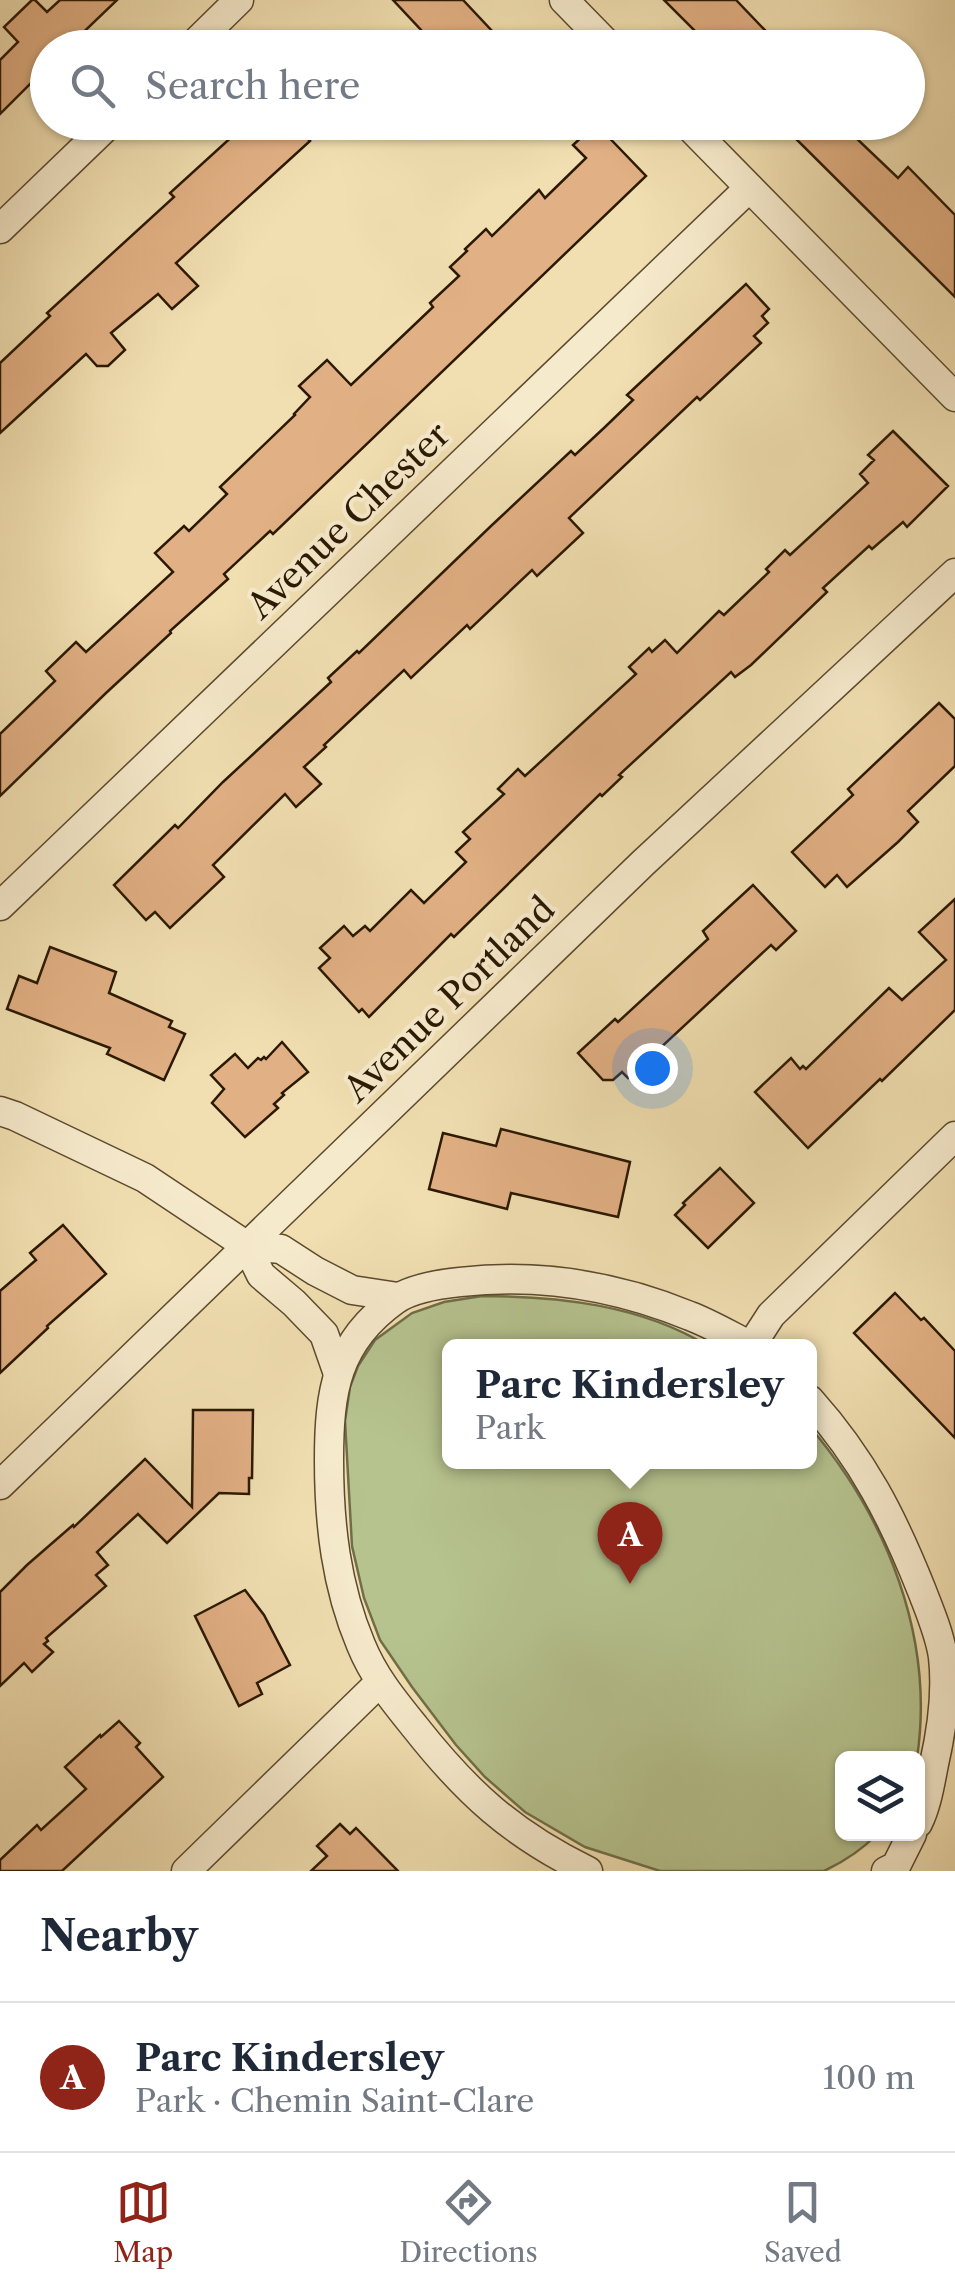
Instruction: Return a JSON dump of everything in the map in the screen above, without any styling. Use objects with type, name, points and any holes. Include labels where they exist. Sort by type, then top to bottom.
[{"type":"street","points":[[208,30],[239,0]]},
{"type":"street","points":[[564,0],[593,30]]},
{"type":"street","points":[[0,229],[92,140]]},
{"type":"street","points":[[702,140],[955,397]]},
{"type":"street","name":"Avenue Chester","points":[[0,906],[749,188]]},
{"type":"street","name":"Avenue Portland","points":[[0,1485],[643,863],[955,573]]},
{"type":"street","points":[[0,1111],[145,1178],[247,1246],[281,1249],[352,1290],[398,1297],[444,1284],[525,1278],[597,1287],[654,1302],[736,1339]]},
{"type":"street","points":[[755,1339],[771,1314],[955,1136]]},
{"type":"street","points":[[247,1246],[261,1274],[324,1334],[338,1374]]},
{"type":"street","points":[[398,1297],[363,1328],[344,1357],[329,1418],[329,1506],[337,1569],[361,1646],[380,1684],[466,1787],[505,1822],[588,1871]]},
{"type":"street","points":[[817,1408],[863,1467],[908,1554],[943,1653],[950,1688],[925,1803]]},
{"type":"street","points":[[186,1871],[380,1684]]},
{"type":"street","points":[[894,1869],[908,1841]]},
{"type":"green space","points":[[482,1296],[540,1298],[627,1312],[695,1339],[442,1339],[442,1469],[817,1469],[817,1436],[862,1500],[882,1540],[899,1582],[919,1668],[918,1751],[835,1751],[835,1841],[869,1841],[865,1845],[824,1871],[660,1871],[585,1847],[525,1812],[456,1745],[380,1640],[364,1598],[352,1546],[345,1421],[350,1387],[375,1340],[412,1313],[444,1302]]},
{"type":"building","points":[[32,0],[47,12],[60,0],[117,0],[86,30],[30,30],[30,84],[0,114],[0,60],[18,42],[4,27]]},
{"type":"building","points":[[393,0],[463,0],[491,30],[421,30]]},
{"type":"building","points":[[664,0],[736,0],[765,30],[694,30]]},
{"type":"building","points":[[228,140],[310,141],[176,263],[198,286],[172,309],[158,294],[111,333],[125,350],[108,366],[97,366],[86,354],[0,433],[0,363],[50,316],[47,313],[174,197],[170,193]]},
{"type":"building","points":[[578,140],[611,140],[646,176],[273,534],[270,531],[224,574],[228,579],[0,796],[0,734],[55,681],[46,671],[76,642],[86,652],[173,572],[155,553],[184,526],[189,531],[227,494],[220,487],[310,397],[299,386],[327,360],[351,385],[433,307],[430,303],[459,276],[450,267],[465,249],[486,229],[492,236],[539,190],[545,198],[586,158],[573,145]]},
{"type":"building","points":[[797,140],[858,140],[898,178],[908,167],[955,215],[955,297]]},
{"type":"building","points":[[746,284],[769,309],[762,316],[768,323],[754,336],[761,343],[700,400],[697,397],[569,518],[583,533],[537,576],[532,570],[411,678],[404,670],[324,745],[304,767],[321,784],[296,807],[285,794],[213,865],[224,877],[170,928],[155,912],[146,920],[114,885],[571,451],[575,455],[605,427],[633,400],[627,395]]},
{"type":"building","points":[[893,431],[948,486],[907,527],[903,522],[872,549],[869,546],[823,588],[827,592],[751,665],[735,677],[731,672],[454,937],[451,934],[369,1017],[362,1009],[359,1012],[319,968],[330,958],[320,948],[344,926],[353,936],[365,926],[370,931],[411,890],[424,903],[466,862],[456,852],[470,839],[463,832],[504,794],[498,789],[518,769],[525,776],[636,674],[629,667],[649,648],[652,652],[665,640],[677,653],[719,611],[724,615],[769,572],[766,569],[785,550],[790,555],[868,483],[860,474],[874,460],[868,455]]},
{"type":"building","points":[[939,703],[955,719],[955,766],[908,811],[918,822],[898,842],[847,887],[837,875],[825,887],[792,852],[853,795],[848,789]]},
{"type":"building","points":[[753,885],[796,931],[776,950],[771,945],[628,1078],[622,1072],[613,1080],[603,1080],[578,1053],[615,1019],[618,1022],[708,939],[703,931]]},
{"type":"building","points":[[955,899],[955,1010],[808,1148],[755,1092],[791,1058],[800,1069],[806,1069],[889,988],[902,1000],[946,960],[919,932]]},
{"type":"building","points":[[50,947],[116,972],[109,993],[172,1021],[169,1027],[185,1034],[164,1080],[107,1054],[110,1048],[7,1009],[19,976],[37,983]]},
{"type":"building","points":[[282,1042],[308,1072],[282,1093],[274,1104],[278,1108],[245,1137],[212,1103],[224,1089],[211,1075],[235,1054],[248,1068],[258,1058],[266,1059]]},
{"type":"building","points":[[501,1129],[630,1162],[618,1217],[511,1193],[507,1209],[429,1189],[443,1133],[496,1146]]},
{"type":"building","points":[[720,1168],[754,1203],[708,1248],[675,1215]]},
{"type":"building","points":[[63,1225],[106,1274],[0,1373],[0,1291],[36,1260],[30,1253]]},
{"type":"building","points":[[895,1293],[955,1351],[955,1438],[854,1333]]},
{"type":"building","points":[[193,1410],[253,1410],[249,1494],[219,1493],[167,1543],[138,1514],[97,1552],[108,1565],[96,1575],[106,1586],[46,1638],[44,1644],[53,1652],[32,1672],[24,1663],[0,1686],[0,1592],[27,1565],[74,1527],[145,1459],[192,1507]]},
{"type":"building","points":[[245,1590],[264,1615],[290,1665],[257,1683],[262,1694],[239,1706],[195,1616]]},
{"type":"building","points":[[119,1721],[163,1777],[62,1871],[0,1871],[0,1860],[37,1825],[41,1830],[86,1789],[65,1767]]},
{"type":"building","points":[[340,1824],[350,1834],[356,1828],[398,1871],[311,1871],[327,1856],[317,1846]]},
{"type":"place","name":"Parc Kindersley","points":[[630,1584]]}]
